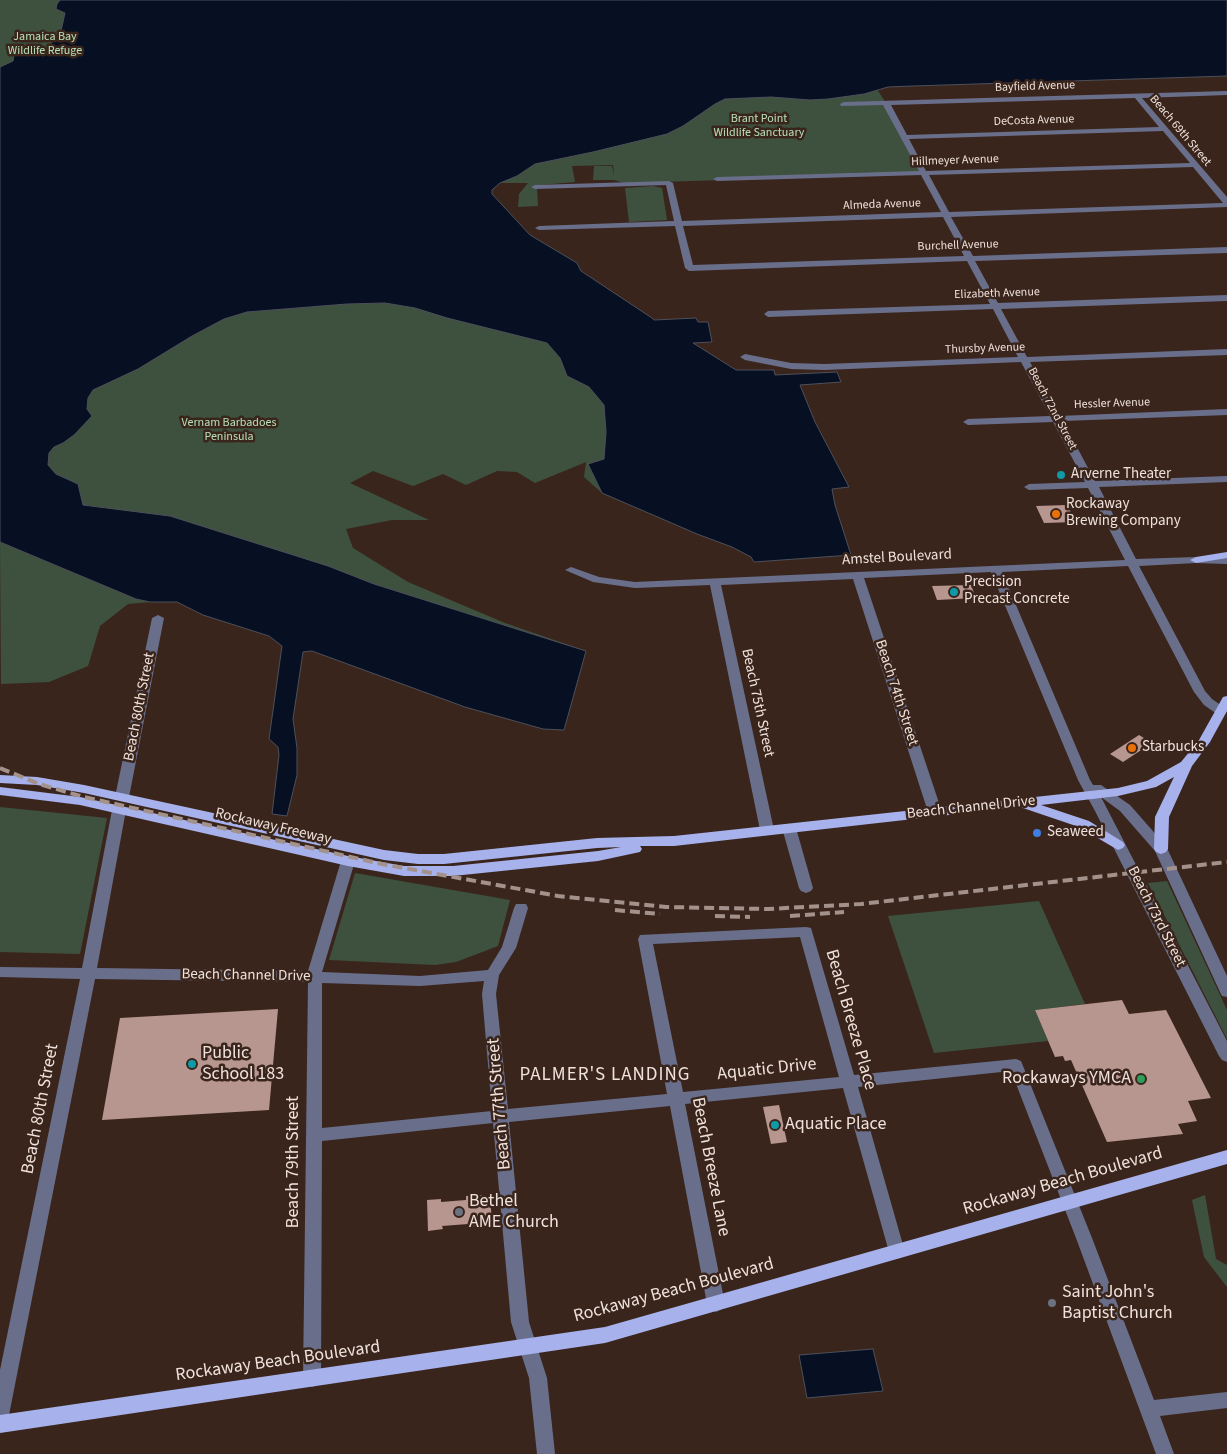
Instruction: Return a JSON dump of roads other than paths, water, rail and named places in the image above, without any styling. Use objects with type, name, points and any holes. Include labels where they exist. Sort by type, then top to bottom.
[{"type":"main road","points":[[1196,560],[1227,555]]},
{"type":"main road","name":"Beach Channel Drive","points":[[540,856],[598,856],[674,841],[1099,794],[1150,784],[1186,765],[1201,748],[1224,705]]},
{"type":"main road","points":[[1161,849],[1162,817],[1186,765]]},
{"type":"main road","name":"Rockaway Freeway","points":[[0,779],[68,786],[120,803],[348,861],[394,869],[453,871],[540,856]]},
{"type":"main road","name":"Rockaway Freeway","points":[[0,791],[120,803],[405,858],[444,859],[540,856]]},
{"type":"main road","points":[[1020,803],[1084,824],[1118,846]]},
{"type":"main road","name":"Rockaway Beach Boulevard","points":[[0,1424],[612,1333],[1227,1157]]},
{"type":"street","name":"Bayfield Avenue","points":[[844,104],[1227,93]]},
{"type":"street","name":"Beach 69th Street","points":[[1136,96],[1227,204]]},
{"type":"street","name":"Beach 72nd Street","points":[[886,103],[1092,485],[1200,692],[1208,702],[1224,705]]},
{"type":"street","name":"DeCosta Avenue","points":[[905,137],[1163,129]]},
{"type":"street","name":"Hillmeyer Avenue","points":[[717,180],[1194,165]]},
{"type":"street","points":[[535,187],[669,183],[678,223]]},
{"type":"street","name":"Almeda Avenue","points":[[538,228],[1227,204]]},
{"type":"street","name":"Burchell Avenue","points":[[678,223],[689,268],[1227,250]]},
{"type":"street","name":"Elizabeth Avenue","points":[[768,314],[1227,298]]},
{"type":"street","name":"Thursby Avenue","points":[[745,357],[802,367],[1227,352]]},
{"type":"street","name":"Hessler Avenue","points":[[968,422],[1227,412]]},
{"type":"street","points":[[1029,487],[1227,479]]},
{"type":"street","name":"Amstel Boulevard","points":[[570,570],[597,580],[628,585],[1196,560],[1227,561]]},
{"type":"street","name":"Beach 73rd Street","points":[[995,569],[1084,780],[1099,794],[1125,808],[1161,849],[1227,992]]},
{"type":"street","name":"Beach 74th Street","points":[[857,575],[935,812]]},
{"type":"street","name":"Beach 75th Street","points":[[715,582],[767,830]]},
{"type":"street","name":"Beach 80th Street","points":[[0,1415],[158,618]]},
{"type":"street","name":"Beach 73rd Street","points":[[1099,794],[1118,846],[1227,1056]]},
{"type":"street","points":[[789,828],[806,888]]},
{"type":"street","name":"Beach 79th Street","points":[[312,1379],[315,977],[319,952],[348,861]]},
{"type":"street","name":"Beach 77th Street","points":[[521,908],[508,948],[492,975],[489,994],[520,1322],[538,1378],[546,1454]]},
{"type":"street","name":"Beach Breeze Place","points":[[726,936],[806,932],[897,1252]]},
{"type":"street","name":"Beach Breeze Lane","points":[[716,1304],[645,939],[726,936]]},
{"type":"street","name":"Beach Channel Drive","points":[[0,972],[315,977],[420,981],[492,975]]},
{"type":"street","name":"Aquatic Drive","points":[[314,1135],[1016,1065],[1070,1202]]},
{"type":"street","points":[[1070,1202],[1164,1454]]},
{"type":"street","points":[[1148,1409],[1227,1400]]},
{"type":"water","points":[[60,0],[1227,0],[1227,76],[888,87],[864,94],[810,100],[771,97],[725,99],[667,134],[535,164],[517,176],[500,183],[492,190],[492,194],[530,235],[577,263],[581,271],[654,320],[696,318],[698,322],[708,322],[712,342],[693,343],[736,370],[774,370],[775,375],[837,372],[841,382],[800,385],[815,422],[849,487],[832,489],[835,505],[851,555],[754,562],[751,557],[732,547],[602,493],[588,464],[604,459],[606,432],[604,405],[589,387],[567,376],[560,358],[547,343],[415,308],[385,303],[247,312],[224,319],[138,369],[93,390],[88,398],[87,409],[92,416],[74,435],[54,447],[49,453],[48,465],[56,474],[78,484],[83,505],[170,516],[328,566],[374,584],[586,651],[564,730],[543,729],[465,707],[312,651],[303,652],[293,719],[297,748],[297,775],[287,816],[272,814],[279,755],[278,747],[269,739],[282,646],[269,636],[203,615],[177,602],[150,602],[136,599],[0,542],[0,67],[13,61],[14,55],[40,54],[48,47],[61,31],[65,13],[56,9]]},
{"type":"water","points":[[873,1349],[883,1391],[807,1398],[799,1355]]},
{"type":"railway","points":[[0,768],[39,784],[84,797],[382,864],[558,896],[666,907],[768,909],[861,904],[1227,862]]},
{"type":"railway","points":[[615,910],[660,914]]},
{"type":"railway","points":[[790,916],[844,912]]},
{"type":"railway","points":[[715,916],[750,917]]},
{"type":"place","name":"Arverne Theater","points":[[1061,475]]},
{"type":"place","name":"Rockaway Brewing Company","points":[[1056,514]]},
{"type":"place","name":"Precision Precast Concrete","points":[[954,592]]},
{"type":"place","name":"Starbucks","points":[[1132,748]]},
{"type":"place","name":"Seaweed","points":[[1037,833]]},
{"type":"place","name":"Public School 183","points":[[192,1064]]},
{"type":"place","name":"Rockaways YMCA","points":[[1141,1079]]},
{"type":"place","name":"Aquatic Place","points":[[775,1125]]},
{"type":"place","name":"Bethel AME Church","points":[[459,1212]]},
{"type":"place","name":"Saint John's Baptist Church","points":[[1052,1303]]},
{"type":"district","name":"PALMER'S LANDING","points":[[605,1076]]},
{"type":"park label","name":"Jamaica Bay Wildlife Refuge","points":[[45,44]]},
{"type":"park label","name":"Brant Point Wildlife Sanctuary","points":[[759,126]]},
{"type":"park label","name":"Vernam Barbadoes Peninsula","points":[[229,430]]}]
